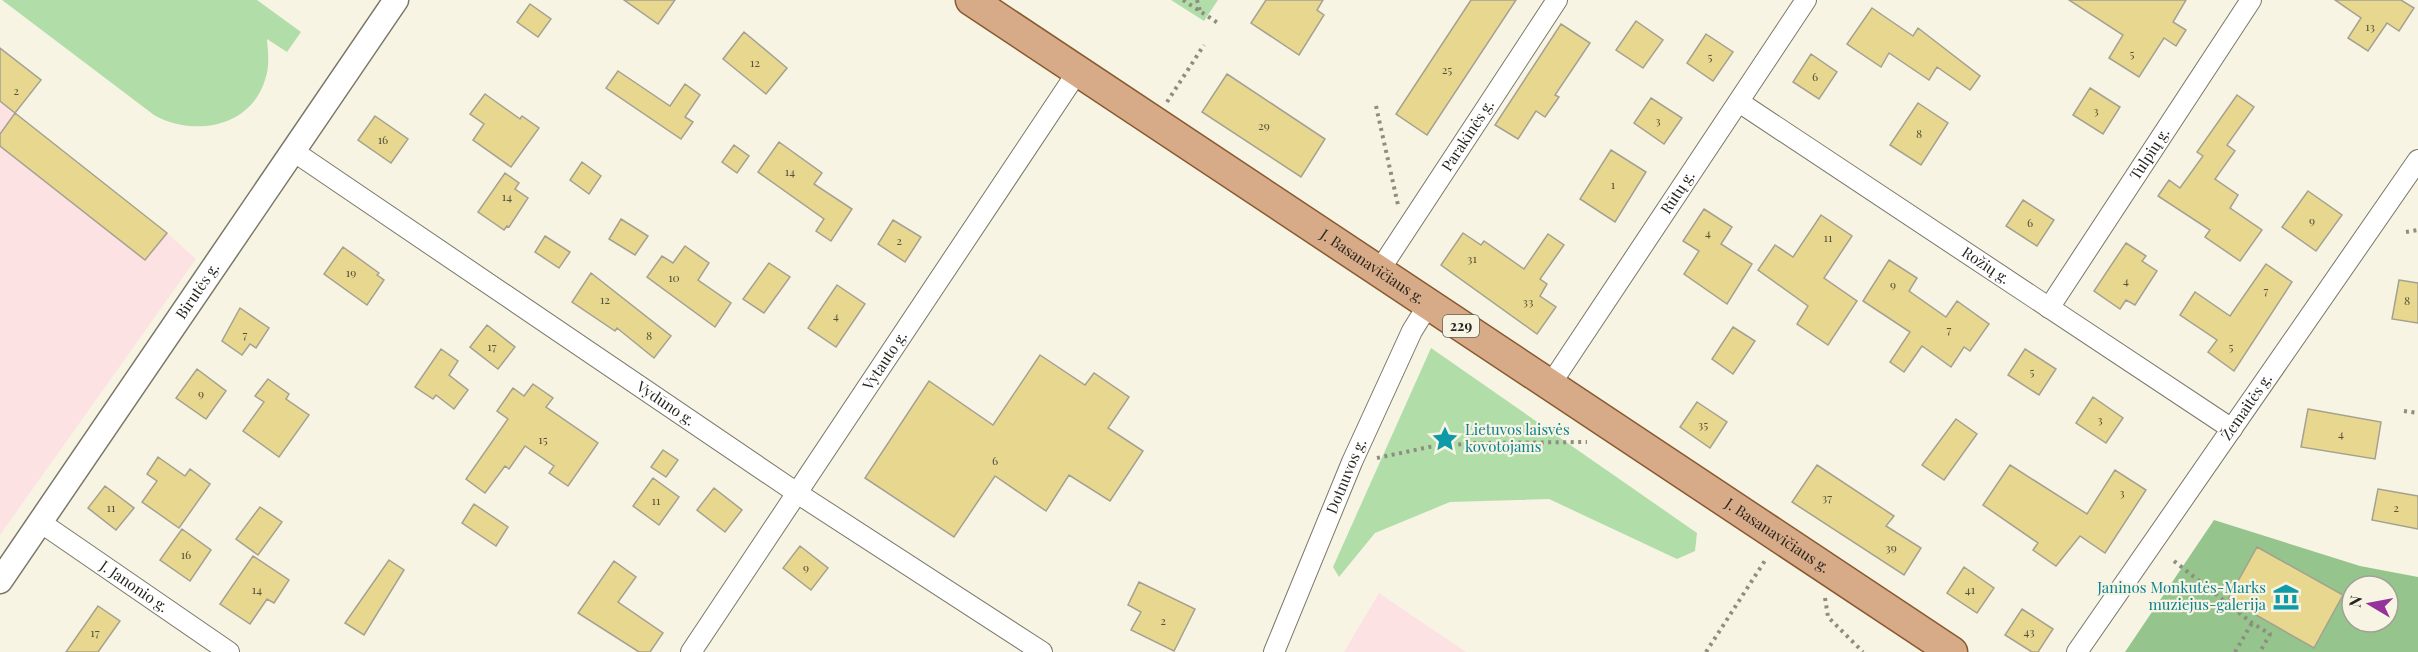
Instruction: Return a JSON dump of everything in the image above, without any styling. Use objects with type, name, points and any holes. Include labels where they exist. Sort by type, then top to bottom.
[{"type":"main road","name":"J. Basanavičiaus g.","points":[[971,0],[1952,652]]},
{"type":"street","name":"Birutės g.","points":[[0,581],[396,0]]},
{"type":"street","name":"Parakinės g.","points":[[1378,271],[1557,0]]},
{"type":"street","name":"Rūtų g.","points":[[1550,385],[1806,0]]},
{"type":"street","name":"Tulpių g.","points":[[2049,308],[2251,0]]},
{"type":"street","name":"Vytauto g.","points":[[691,652],[1078,71]]},
{"type":"street","name":"Rožių g.","points":[[1739,102],[2232,429]]},
{"type":"street","name":"Vydūno g.","points":[[293,151],[797,493],[1042,652]]},
{"type":"street","name":"Žemaitės g.","points":[[2077,652],[2418,160]]},
{"type":"street","name":"Dotnuvos g.","points":[[1274,652],[1352,462],[1412,331],[1428,305]]},
{"type":"street","name":"J. Janonio g.","points":[[40,522],[229,652]]},
{"type":"path","points":[[1183,0],[1218,23]]},
{"type":"path","points":[[1197,0],[1201,11]]},
{"type":"path","points":[[1155,122],[1204,45]]},
{"type":"path","points":[[1376,106],[1404,233]]},
{"type":"path","points":[[2406,232],[2418,230]]},
{"type":"path","points":[[2404,411],[2418,413]]},
{"type":"path","points":[[1352,462],[1429,447],[1476,443],[1589,442]]},
{"type":"path","points":[[1706,652],[1779,538]]},
{"type":"path","points":[[2175,561],[2252,623],[2270,634],[2260,652]]},
{"type":"path","points":[[1836,576],[1823,600],[1828,617],[1863,652]]},
{"type":"path","points":[[2235,652],[2252,623]]},
{"type":"shaded area","points":[[0,101],[167,233],[196,259],[0,535]]},
{"type":"shaded area","points":[[1379,593],[1466,652],[1344,652]]},
{"type":"green space","points":[[2,0],[257,0],[301,32],[287,52],[267,39],[267,75],[258,96],[247,109],[234,118],[218,124],[186,126],[154,115]]},
{"type":"green space","points":[[1171,0],[1218,0],[1204,21]]},
{"type":"green space","points":[[1431,348],[1697,533],[1695,551],[1677,559],[1549,499],[1450,502],[1375,533],[1339,577],[1333,567]]},
{"type":"green space","points":[[2214,520],[2360,566],[2418,577],[2418,652],[2125,652]]},
{"type":"building","points":[[624,0],[675,0],[658,24]]},
{"type":"building","points":[[1266,0],[1323,0],[1317,10],[1324,15],[1299,55],[1251,23]]},
{"type":"building","points":[[1471,0],[1516,0],[1427,135],[1396,114]]},
{"type":"building","points":[[2069,0],[2186,0],[2173,22],[2186,30],[2176,46],[2164,38],[2139,77],[2109,58],[2123,35]]},
{"type":"building","points":[[2335,0],[2401,0],[2414,8],[2399,31],[2387,23],[2368,51],[2348,38],[2361,18]]},
{"type":"building","points":[[530,4],[551,19],[538,37],[517,22]]},
{"type":"building","points":[[1872,8],[1913,36],[1918,28],[1980,76],[1970,90],[1937,67],[1929,80],[1889,53],[1881,67],[1847,44]]},
{"type":"building","points":[[1636,21],[1663,40],[1643,68],[1616,50]]},
{"type":"building","points":[[1561,24],[1590,43],[1555,95],[1559,97],[1545,117],[1536,111],[1518,139],[1495,125]]},
{"type":"building","points":[[744,32],[787,68],[766,94],[723,59]]},
{"type":"building","points":[[1706,34],[1733,52],[1713,81],[1687,63]]},
{"type":"building","points":[[0,48],[41,80],[15,113],[0,101]]},
{"type":"building","points":[[1811,54],[1837,72],[1819,99],[1793,82]]},
{"type":"building","points":[[618,71],[670,106],[685,84],[700,95],[685,117],[693,122],[681,139],[606,88]]},
{"type":"building","points":[[1227,74],[1325,139],[1301,177],[1202,112]]},
{"type":"building","points":[[2090,88],[2120,107],[2103,134],[2073,115]]},
{"type":"building","points":[[485,94],[520,119],[522,116],[539,128],[511,167],[473,140],[484,124],[470,114]]},
{"type":"building","points":[[2237,95],[2254,107],[2227,145],[2235,151],[2215,179],[2238,195],[2230,208],[2262,230],[2240,261],[2205,237],[2210,230],[2158,196],[2169,180],[2180,188],[2203,156],[2197,152]]},
{"type":"building","points":[[1651,98],[1682,118],[1664,144],[1634,123]]},
{"type":"building","points":[[1918,103],[1948,123],[1921,165],[1890,145]]},
{"type":"building","points":[[15,113],[167,233],[145,260],[0,146],[0,134]]},
{"type":"building","points":[[375,116],[408,139],[391,163],[358,140]]},
{"type":"building","points":[[779,142],[822,173],[814,184],[852,209],[831,241],[816,231],[824,219],[758,172]]},
{"type":"building","points":[[734,145],[749,156],[737,173],[722,162]]},
{"type":"building","points":[[1611,150],[1646,172],[1615,222],[1580,199]]},
{"type":"building","points":[[582,162],[601,176],[589,194],[570,180]]},
{"type":"building","points":[[505,173],[519,183],[515,189],[528,198],[509,227],[507,226],[504,230],[478,212]]},
{"type":"building","points":[[2308,191],[2342,215],[2316,251],[2282,227]]},
{"type":"building","points":[[2023,200],[2054,220],[2037,246],[2006,226]]},
{"type":"building","points":[[1704,209],[1732,227],[1721,244],[1752,264],[1727,304],[1684,274],[1699,251],[1683,241]]},
{"type":"building","points":[[1821,215],[1852,236],[1824,278],[1857,301],[1828,345],[1797,324],[1808,306],[1758,270],[1775,245],[1793,257]]},
{"type":"building","points":[[621,219],[648,236],[635,255],[609,239]]},
{"type":"building","points":[[893,220],[921,237],[905,262],[878,244]]},
{"type":"building","points":[[1463,233],[1481,245],[1484,241],[1524,269],[1548,234],[1564,245],[1540,279],[1547,284],[1540,296],[1556,307],[1537,334],[1441,265]]},
{"type":"building","points":[[545,236],[570,252],[559,268],[535,252]]},
{"type":"building","points":[[2126,243],[2146,256],[2142,261],[2157,271],[2135,305],[2126,300],[2120,309],[2094,291]]},
{"type":"building","points":[[685,246],[709,263],[698,280],[731,303],[715,327],[647,277],[662,256],[673,263]]},
{"type":"building","points":[[343,247],[379,273],[377,275],[384,280],[367,305],[324,274]]},
{"type":"building","points":[[1889,260],[1917,278],[1909,291],[1946,317],[1957,301],[1989,324],[1970,351],[1964,347],[1951,367],[1922,346],[1904,372],[1890,362],[1910,332],[1863,301]]},
{"type":"building","points":[[769,263],[790,277],[764,313],[743,299]]},
{"type":"building","points":[[2266,264],[2292,282],[2234,371],[2208,352],[2217,340],[2180,315],[2195,292],[2230,316]]},
{"type":"building","points":[[591,273],[671,336],[654,358],[617,328],[615,331],[572,302]]},
{"type":"building","points":[[2399,280],[2418,283],[2418,323],[2392,319]]},
{"type":"building","points":[[837,285],[865,304],[836,347],[808,328]]},
{"type":"building","points":[[240,308],[269,328],[256,348],[250,344],[242,355],[222,341]]},
{"type":"building","points":[[487,325],[515,347],[498,369],[470,347]]},
{"type":"building","points":[[1733,327],[1755,341],[1733,374],[1712,359]]},
{"type":"building","points":[[441,349],[458,361],[449,375],[468,390],[454,409],[436,395],[433,399],[415,387]]},
{"type":"building","points":[[2025,349],[2056,369],[2039,395],[2008,375]]},
{"type":"building","points":[[1040,355],[1085,385],[1094,373],[1129,397],[1108,428],[1143,451],[1110,501],[1069,475],[1046,511],[995,476],[954,537],[865,478],[929,381],[993,425]]},
{"type":"building","points":[[197,369],[226,391],[206,419],[176,398]]},
{"type":"building","points":[[268,379],[289,394],[286,399],[309,415],[279,457],[243,431],[264,402],[255,396]]},
{"type":"building","points":[[533,384],[553,398],[546,407],[598,443],[568,486],[549,473],[554,466],[525,446],[509,469],[505,466],[485,493],[466,479],[508,419],[497,411],[513,388],[524,396]]},
{"type":"building","points":[[2093,397],[2123,418],[2106,443],[2076,423]]},
{"type":"building","points":[[1697,402],[1727,422],[1710,448],[1680,427]]},
{"type":"building","points":[[2308,409],[2381,422],[2375,459],[2301,447]]},
{"type":"building","points":[[1956,419],[1977,434],[1944,480],[1922,465]]},
{"type":"building","points":[[663,450],[678,460],[666,477],[651,467]]},
{"type":"building","points":[[158,457],[185,476],[190,469],[210,484],[179,528],[142,502],[157,481],[147,474]]},
{"type":"building","points":[[1817,465],[1894,516],[1886,526],[1921,548],[1904,575],[1792,502]]},
{"type":"building","points":[[2010,465],[2087,514],[2115,470],[2146,490],[2105,553],[2080,536],[2056,566],[2033,550],[2038,543],[1983,505]]},
{"type":"building","points":[[653,478],[679,497],[659,525],[633,506]]},
{"type":"building","points":[[105,486],[134,508],[116,530],[88,508]]},
{"type":"building","points":[[714,488],[742,510],[725,532],[697,510]]},
{"type":"building","points":[[2378,489],[2418,496],[2418,529],[2372,520]]},
{"type":"building","points":[[474,504],[508,527],[496,546],[462,523]]},
{"type":"building","points":[[260,507],[282,522],[258,555],[236,539]]},
{"type":"building","points":[[182,529],[211,550],[190,581],[160,560]]},
{"type":"building","points":[[800,546],[828,568],[811,590],[783,568]]},
{"type":"building","name":"Janinos Monkutės-Marks muziejus-galerija","points":[[2257,547],[2340,593],[2340,600],[2314,648],[2228,599]]},
{"type":"building","points":[[253,556],[289,580],[274,603],[267,599],[250,624],[220,604]]},
{"type":"building","points":[[389,560],[404,570],[364,635],[345,623]]},
{"type":"building","points":[[614,561],[636,577],[618,602],[663,633],[650,652],[639,652],[578,613]]},
{"type":"building","points":[[1964,567],[1994,588],[1977,613],[1947,593]]},
{"type":"building","points":[[1139,582],[1195,609],[1174,651],[1131,630],[1141,612],[1128,605]]},
{"type":"building","points":[[98,606],[120,621],[98,652],[66,652]]},
{"type":"building","points":[[2022,609],[2053,629],[2038,652],[2032,652],[2005,635]]},
{"type":"place","name":"Lietuvos laisvės kovotojams","points":[[1445,439]]},
{"type":"place","name":"Janinos Monkutės-Marks muziejus-galerija","points":[[2286,597]]}]
